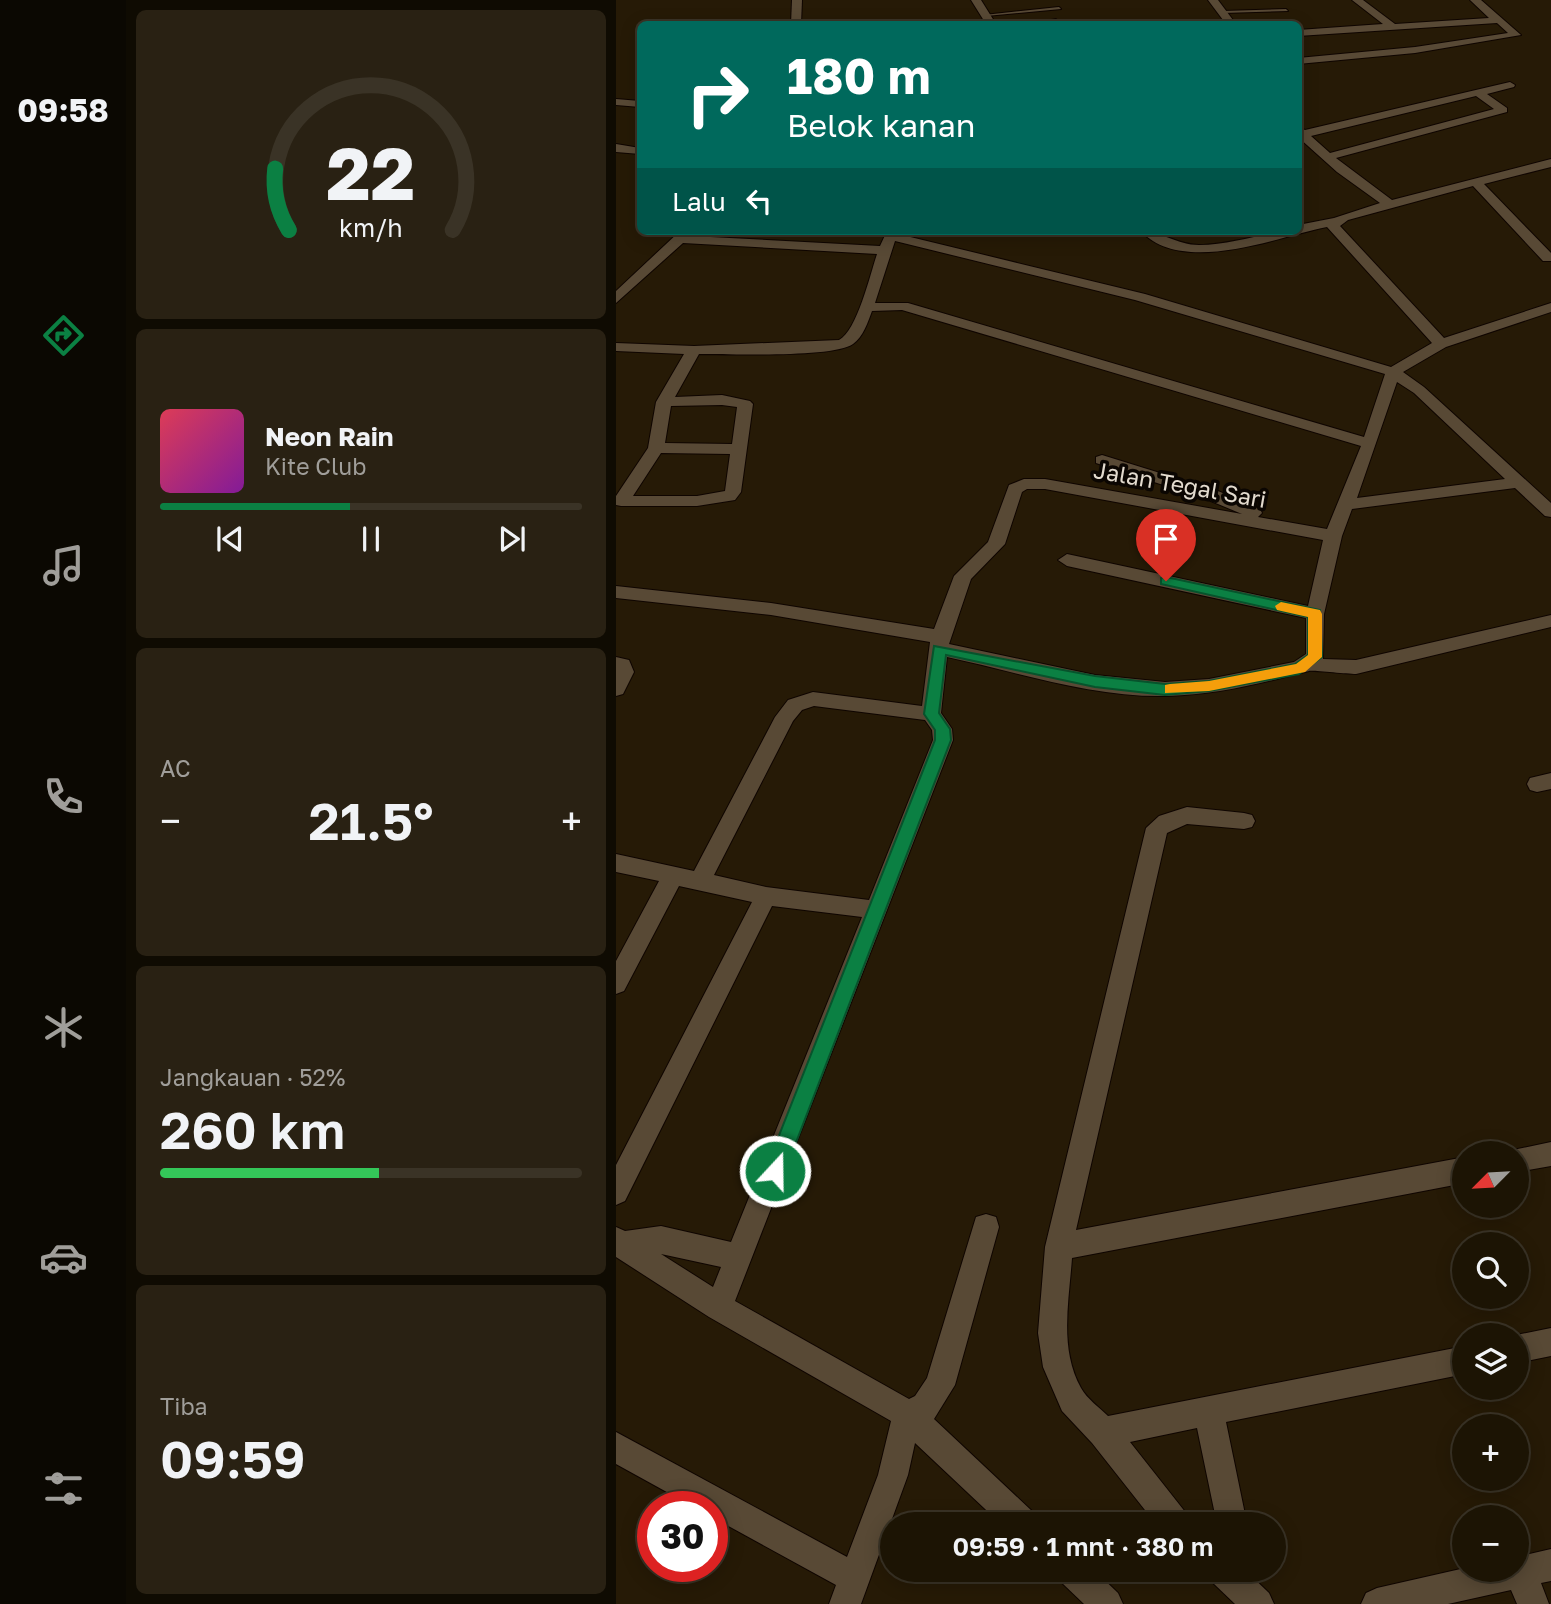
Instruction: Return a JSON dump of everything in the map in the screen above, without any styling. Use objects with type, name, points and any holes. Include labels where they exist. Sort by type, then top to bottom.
[{"type":"street","points":[[796,21],[797,0]]},
{"type":"street","points":[[976,0],[989,20]]},
{"type":"street","points":[[1213,0],[1229,21]]},
{"type":"street","points":[[1357,0],[1393,27]]},
{"type":"street","points":[[1302,61],[1415,50],[1516,35],[1475,0]]},
{"type":"street","points":[[1302,33],[1499,19]]},
{"type":"street","points":[[1302,132],[1510,85]]},
{"type":"street","points":[[1327,157],[1503,110],[1478,93]]},
{"type":"street","points":[[616,102],[637,104]]},
{"type":"street","points":[[1302,133],[1327,157],[1390,204]]},
{"type":"street","points":[[616,148],[637,151]]},
{"type":"street","points":[[1302,228],[1335,222],[1351,214],[1551,163]]},
{"type":"street","points":[[1475,181],[1548,258]]},
{"type":"street","points":[[1335,222],[1338,235],[1441,344]]},
{"type":"street","points":[[620,293],[685,235],[889,239],[1140,298],[1393,372],[1419,390],[1551,512]]},
{"type":"street","points":[[1152,235],[1162,242],[1193,249],[1269,235]]},
{"type":"street","points":[[616,347],[694,350],[834,346],[852,338],[889,239]]},
{"type":"street","points":[[864,307],[903,306],[1370,444]]},
{"type":"street","points":[[616,592],[771,609],[940,643],[1095,681],[1165,690],[1209,686],[1299,668],[1315,657],[1315,614],[1333,536],[1343,505],[1370,444],[1393,372],[1417,355],[1441,344],[1545,310],[1551,323]]},
{"type":"street","points":[[618,504],[656,448],[664,402],[694,350]]},
{"type":"street","points":[[618,504],[725,498],[733,492],[745,404],[722,400],[664,402]]},
{"type":"street","points":[[656,448],[737,449]]},
{"type":"street","points":[[1101,460],[1212,495],[1244,508],[1270,524]]},
{"type":"street","points":[[1343,505],[1520,482]]},
{"type":"street","name":"Jalan Tegal Sari","points":[[931,714],[940,643],[963,576],[992,550],[1015,489],[1024,484],[1124,497],[1333,536]]},
{"type":"street","points":[[1067,559],[1315,614]]},
{"type":"street","points":[[1309,663],[1334,668],[1356,667],[1551,621]]},
{"type":"street","points":[[616,664],[622,665],[624,672],[616,689]]},
{"type":"street","points":[[699,883],[794,705],[813,699],[931,714],[942,729],[943,740],[719,1307]]},
{"type":"street","points":[[1166,1512],[1103,1432],[1072,1401],[1057,1367],[1052,1333],[1059,1247],[1157,828],[1177,817],[1194,815],[1244,821]]},
{"type":"street","points":[[616,863],[766,896],[877,910]]},
{"type":"street","points":[[616,984],[672,877]]},
{"type":"street","points":[[616,1192],[766,896]]},
{"type":"street","points":[[1530,1158],[1551,1154]]},
{"type":"street","points":[[1059,1247],[1452,1172]]},
{"type":"street","points":[[907,1414],[925,1408],[940,1385],[986,1227]]},
{"type":"street","points":[[621,1243],[660,1240],[740,1258]]},
{"type":"street","points":[[621,1243],[719,1307],[907,1414],[1010,1512]]},
{"type":"street","points":[[1529,1347],[1551,1342]]},
{"type":"street","points":[[1103,1432],[1452,1363]]},
{"type":"street","points":[[1209,1412],[1230,1512]]},
{"type":"street","points":[[616,1447],[850,1592],[892,1475],[907,1414]]},
{"type":"street","points":[[1377,1604],[1536,1569],[1533,1604]]},
{"type":"street","points":[[1084,1582],[1107,1604]]},
{"type":"lane","points":[[989,20],[1059,8]]},
{"type":"lane","points":[[1223,12],[1286,10]]},
{"type":"slow traffic","points":[[1170,689],[1209,686],[1299,668],[1309,663],[1315,657],[1315,614],[1281,606]]},
{"type":"route","points":[[775,1171],[943,740],[939,722],[931,714],[939,649],[1095,681],[1165,690],[1209,686],[1299,668],[1315,657],[1315,614],[1166,581]]}]
